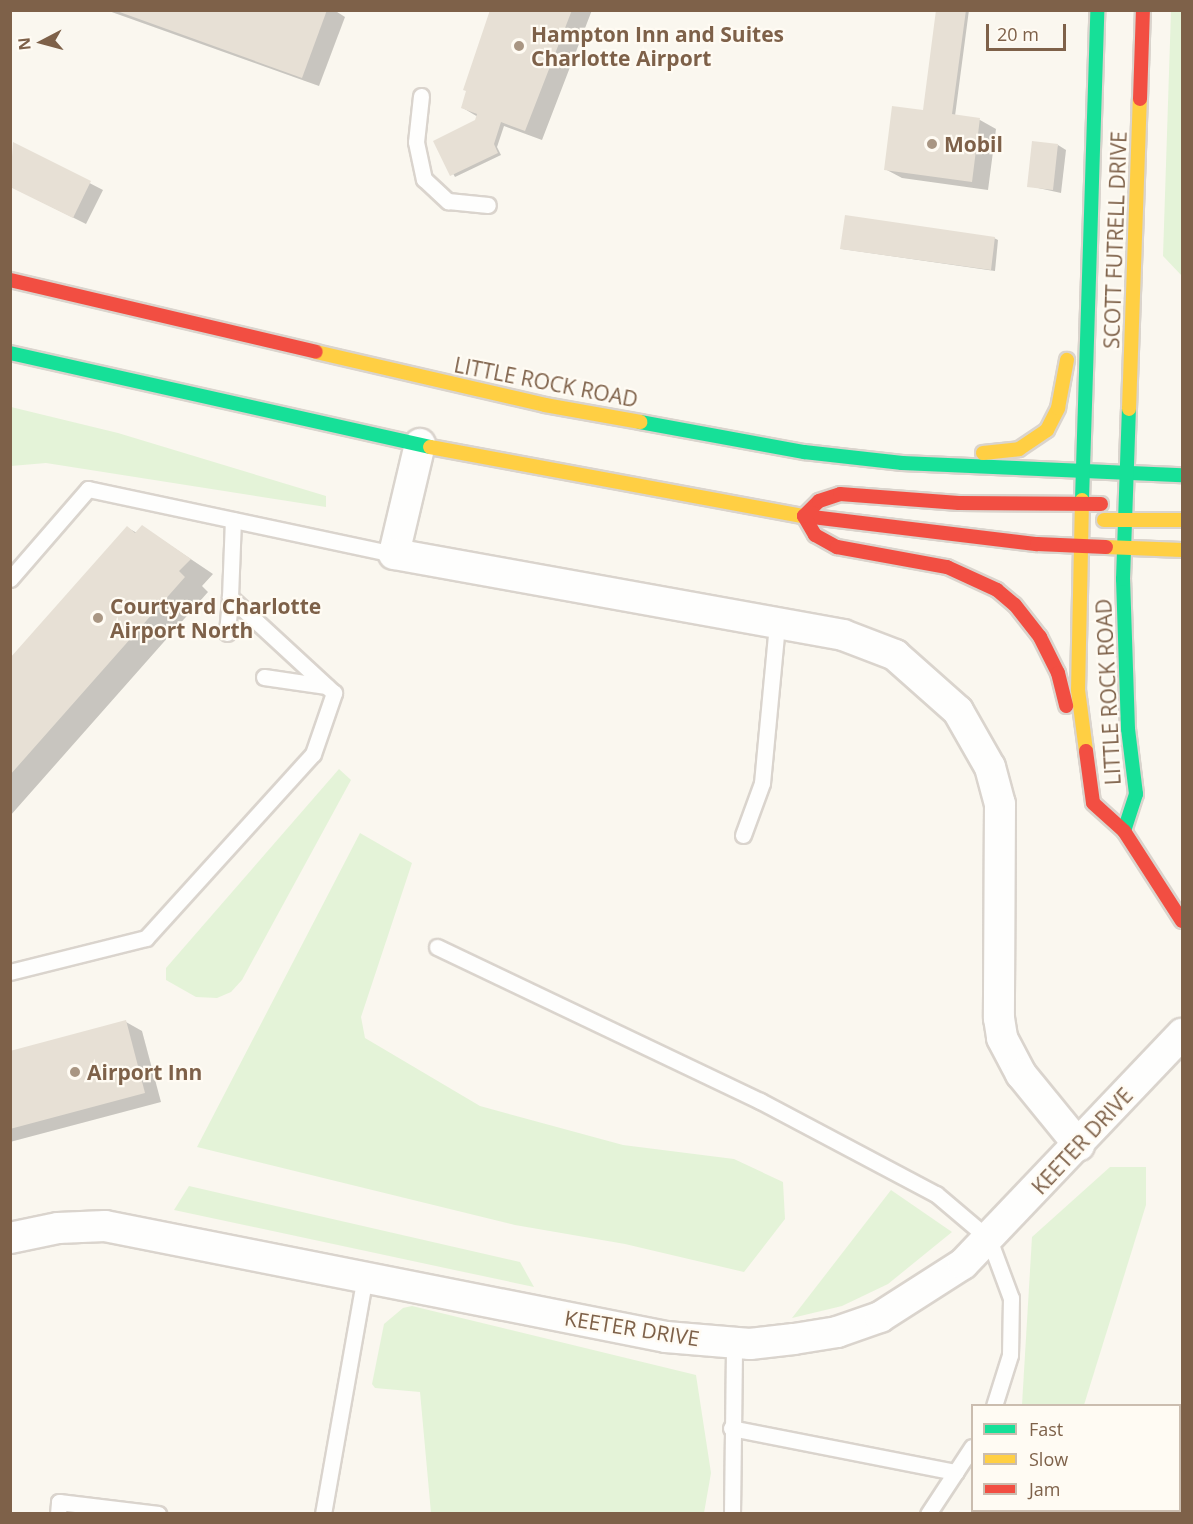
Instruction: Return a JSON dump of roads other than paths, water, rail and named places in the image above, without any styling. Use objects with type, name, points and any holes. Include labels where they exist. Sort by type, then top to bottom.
[{"type":"main road","name":"SCOTT FUTRELL DRIVE","points":[[1081,471],[1087,245],[1097,10]]},
{"type":"main road","name":"SCOTT FUTRELL DRIVE","points":[[1126,472],[1143,10]]},
{"type":"main road","points":[[1074,278],[1079,257],[1087,245],[1094,259],[1097,285],[1101,397]]},
{"type":"main road","name":"LITTLE ROCK ROAD","points":[[10,280],[545,405],[804,453],[944,465],[1081,471],[1106,466],[1126,472],[1112,520],[1123,548],[1130,742],[1136,794],[1124,831]]},
{"type":"main road","points":[[944,465],[951,457],[967,453],[1019,448],[1047,429],[1060,401],[1068,348]]},
{"type":"main road","points":[[10,353],[601,483],[804,516],[1079,546],[1102,553],[1123,548],[1182,550]]},
{"type":"main road","points":[[1104,503],[1106,466]]},
{"type":"main road","points":[[1081,471],[1094,482],[1112,520],[1102,553]]},
{"type":"main road","name":"LITTLE ROCK ROAD","points":[[1081,471],[1078,690],[1093,802],[1124,831],[1182,921]]},
{"type":"main road","points":[[804,516],[819,501],[840,494],[959,503],[1104,503],[1119,498],[1126,472],[1182,475]]},
{"type":"main road","points":[[804,516],[815,535],[837,547],[947,567],[1006,597],[1030,622],[1053,662],[1072,735],[1089,767]]},
{"type":"main road","points":[[1079,546],[1084,528],[1112,520],[1182,520]]},
{"type":"main road","points":[[1111,709],[1130,742]]},
{"type":"street","points":[[420,444],[393,554],[843,635],[895,655],[958,711],[975,737],[990,767],[1000,804],[999,1017],[1002,1038],[1021,1074],[1079,1145]]},
{"type":"street","name":"KEETER DRIVE","points":[[10,1238],[58,1228],[105,1226],[666,1337],[734,1342],[794,1340],[837,1332],[880,1317],[936,1284],[989,1239],[1182,1034]]},
{"type":"lane","points":[[421,96],[416,142],[424,179],[448,201],[488,205]]},
{"type":"lane","points":[[10,579],[88,489],[393,554]]},
{"type":"lane","points":[[227,633],[233,520]]},
{"type":"lane","points":[[10,972],[147,938],[313,754],[334,693],[230,597]]},
{"type":"lane","points":[[743,835],[762,783],[777,623]]},
{"type":"lane","points":[[264,677],[326,686]]},
{"type":"lane","points":[[437,947],[760,1101],[925,1189],[989,1239],[1011,1298],[1012,1315],[1010,1355],[995,1404]]},
{"type":"lane","points":[[323,1514],[365,1276]]},
{"type":"lane","points":[[732,1514],[731,1428],[734,1342]]},
{"type":"lane","points":[[731,1428],[956,1472]]},
{"type":"lane","points":[[928,1514],[971,1449]]},
{"type":"lane","points":[[58,1514],[59,1502],[158,1514]]},
{"type":"place","name":"Hampton Inn and Suites Charlotte Airport","points":[[519,46]]},
{"type":"place","name":"Mobil","points":[[932,144]]},
{"type":"place","name":"Courtyard Charlotte Airport North","points":[[98,618]]},
{"type":"place","name":"Airport Inn","points":[[75,1072]]}]
